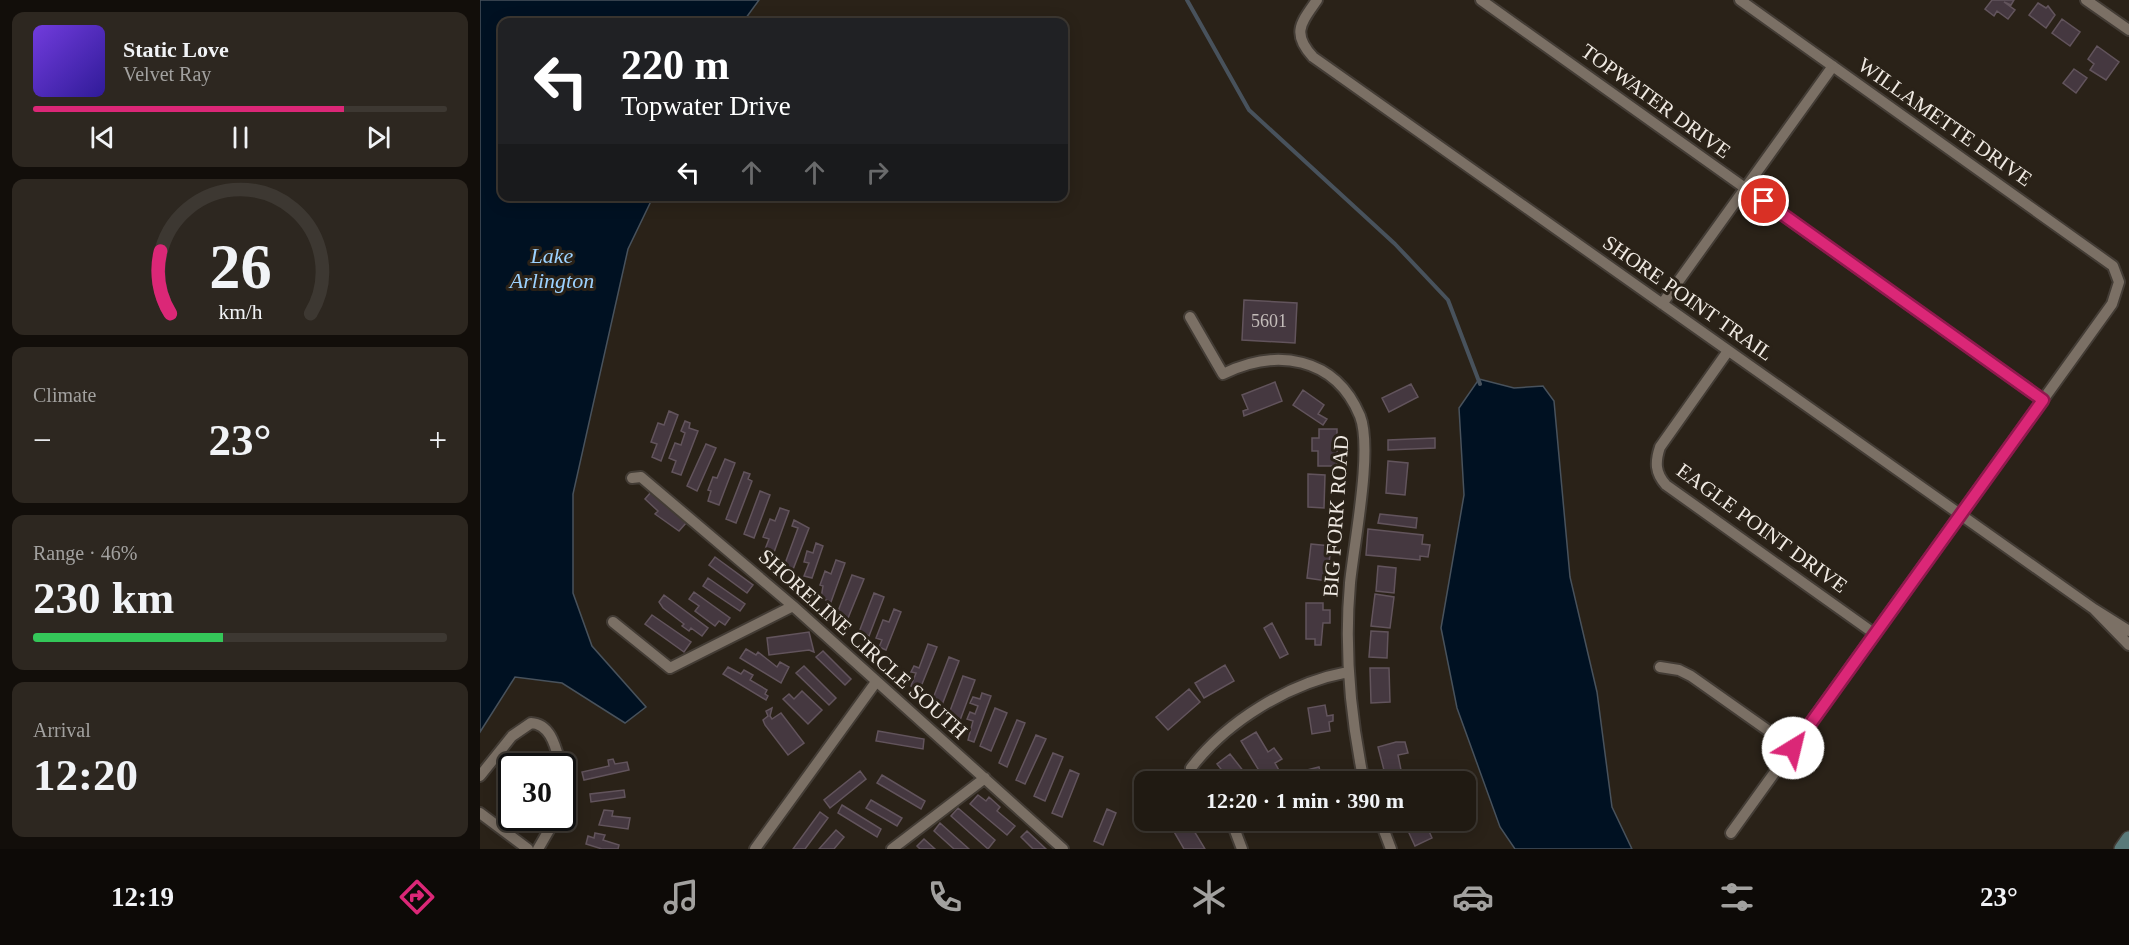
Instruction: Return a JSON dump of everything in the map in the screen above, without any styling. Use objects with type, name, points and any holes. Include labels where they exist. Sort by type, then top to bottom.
[{"type":"main road","points":[[2122,849],[2129,839]]},
{"type":"street","name":"SHORE POINT TRAIL","points":[[1317,0],[1302,22],[1300,30],[1304,47],[1313,57],[1960,515],[2094,609],[2129,630]]},
{"type":"street","name":"TOPWATER DRIVE","points":[[1481,0],[2043,400]]},
{"type":"street","name":"WILLAMETTE DRIVE","points":[[1740,0],[2113,266],[2119,282],[2112,304],[2043,400]]},
{"type":"street","points":[[2086,0],[2129,30]]},
{"type":"street","points":[[1662,304],[1833,66]]},
{"type":"street","name":"BIG FORK ROAD","points":[[1190,317],[1223,374],[1262,359],[1296,360],[1334,378],[1360,416],[1364,435],[1360,509],[1350,584],[1348,672],[1352,725],[1362,771]]},
{"type":"street","name":"EAGLE POINT DRIVE","points":[[1728,351],[1660,447],[1657,457],[1659,478],[1875,634]]},
{"type":"street","points":[[1731,833],[2043,400]]},
{"type":"street","name":"SHORELINE CIRCLE SOUTH","points":[[632,478],[641,477],[794,606],[1063,849]]},
{"type":"street","points":[[613,622],[670,668],[794,606]]},
{"type":"street","name":"SHORE POINT TRAIL","points":[[2094,609],[2129,645]]},
{"type":"street","points":[[1660,667],[1679,670],[1691,676],[1793,748]]},
{"type":"street","points":[[1193,771],[1191,768],[1220,737],[1288,691],[1321,677],[1348,672]]},
{"type":"street","points":[[755,849],[876,682]]},
{"type":"street","points":[[498,753],[512,736],[526,724],[531,723],[543,726],[549,733],[556,753]]},
{"type":"street","points":[[480,776],[498,754]]},
{"type":"street","points":[[892,849],[985,778]]},
{"type":"street","points":[[480,813],[528,849]]},
{"type":"street","points":[[538,849],[548,831]]},
{"type":"street","points":[[1235,831],[1242,849]]},
{"type":"street","points":[[1384,831],[1391,849]]},
{"type":"water","name":"Lake Arlington","points":[[480,0],[759,0],[746,18],[498,18],[498,201],[651,201],[628,249],[573,494],[573,593],[592,646],[646,707],[625,723],[562,683],[515,677],[480,732]]},
{"type":"water","points":[[1479,379],[1514,388],[1543,386],[1554,401],[1570,577],[1597,692],[1612,807],[1632,849],[1515,849],[1500,827],[1457,708],[1441,628],[1464,495],[1459,408]]},
{"type":"building","points":[[1992,0],[2014,0],[2011,5],[2004,2],[2015,10],[2008,19],[1997,11],[1994,16],[1985,9]]},
{"type":"building","points":[[2038,3],[2046,8],[2048,6],[2055,15],[2046,28],[2029,15]]},
{"type":"building","points":[[2062,19],[2080,32],[2070,46],[2052,33]]},
{"type":"building","points":[[2097,46],[2119,62],[2106,80],[2090,70],[2094,64],[2088,59]]},
{"type":"building","points":[[2074,69],[2087,78],[2076,93],[2063,83]]},
{"type":"building","points":[[1244,300],[1297,303],[1295,343],[1242,340]]},
{"type":"building","points":[[1275,382],[1282,401],[1244,416],[1243,411],[1248,409],[1242,395]]},
{"type":"building","points":[[1411,384],[1418,397],[1389,412],[1382,398]]},
{"type":"building","points":[[1303,390],[1324,405],[1318,414],[1327,419],[1323,425],[1293,405]]},
{"type":"building","points":[[669,411],[678,415],[661,461],[652,457],[657,444],[651,442],[658,423],[664,425]]},
{"type":"building","points":[[685,421],[690,423],[689,428],[698,431],[681,475],[672,472],[676,461],[669,458],[675,443],[681,445],[685,433],[681,431]]},
{"type":"building","points":[[1319,429],[1337,429],[1337,466],[1318,466],[1318,451],[1312,451],[1312,438],[1319,438]]},
{"type":"building","points":[[1435,438],[1435,448],[1388,450],[1388,440]]},
{"type":"building","points":[[706,444],[716,448],[697,491],[687,486]]},
{"type":"building","points":[[725,459],[735,463],[719,505],[708,501],[711,491],[708,490],[713,477],[717,478]]},
{"type":"building","points":[[1388,461],[1408,463],[1405,495],[1386,493]]},
{"type":"building","points":[[744,472],[750,474],[748,479],[752,481],[736,523],[726,519]]},
{"type":"building","points":[[1308,474],[1325,475],[1324,508],[1308,507]]},
{"type":"building","points":[[760,491],[770,495],[754,538],[744,534]]},
{"type":"building","points":[[651,492],[686,523],[679,531],[655,514],[658,511],[645,499]]},
{"type":"building","points":[[780,508],[789,511],[773,555],[764,552],[769,539],[763,537],[770,519],[775,521]]},
{"type":"building","points":[[1380,514],[1417,518],[1416,528],[1378,523]]},
{"type":"building","points":[[794,520],[809,528],[792,572],[783,569],[798,528],[792,526]]},
{"type":"building","points":[[1368,529],[1423,535],[1422,544],[1430,545],[1428,557],[1420,556],[1420,560],[1366,555]]},
{"type":"building","points":[[816,543],[823,546],[812,578],[804,576],[809,563],[804,562],[807,551],[813,553]]},
{"type":"building","points":[[1311,544],[1331,546],[1327,581],[1307,578]]},
{"type":"building","points":[[715,557],[753,585],[747,593],[709,565]]},
{"type":"building","points":[[836,560],[845,563],[831,602],[821,598],[823,586],[820,585],[825,571],[831,574]]},
{"type":"building","points":[[1378,566],[1396,568],[1394,593],[1376,591]]},
{"type":"building","points":[[852,575],[864,579],[846,623],[835,619]]},
{"type":"building","points":[[708,578],[745,604],[740,611],[703,586]]},
{"type":"building","points":[[694,592],[730,618],[725,625],[719,621],[715,626],[695,611],[699,606],[689,599]]},
{"type":"building","points":[[874,593],[884,597],[869,636],[859,632]]},
{"type":"building","points":[[1375,594],[1394,597],[1390,628],[1371,626]]},
{"type":"building","points":[[664,595],[708,628],[702,636],[691,628],[689,631],[682,626],[684,624],[663,608],[659,602]]},
{"type":"building","points":[[1306,603],[1323,603],[1323,610],[1330,610],[1330,623],[1323,623],[1321,645],[1315,645],[1315,639],[1306,639]]},
{"type":"building","points":[[894,609],[901,612],[886,650],[879,647],[882,640],[876,638],[883,620],[889,622]]},
{"type":"building","points":[[652,615],[691,642],[684,652],[645,624]]},
{"type":"building","points":[[1272,623],[1288,654],[1280,658],[1264,628]]},
{"type":"building","points":[[1371,631],[1388,632],[1387,658],[1369,657]]},
{"type":"building","points":[[809,632],[814,652],[809,650],[769,655],[767,638]]},
{"type":"building","points":[[928,644],[937,647],[920,689],[911,686],[916,673],[911,672],[914,666],[919,668]]},
{"type":"building","points":[[746,649],[756,655],[758,652],[777,667],[780,662],[789,667],[781,683],[740,658]]},
{"type":"building","points":[[823,651],[851,679],[845,685],[816,657]]},
{"type":"building","points":[[949,657],[959,661],[942,705],[932,701]]},
{"type":"building","points":[[1225,665],[1234,681],[1204,698],[1195,683]]},
{"type":"building","points":[[804,666],[836,698],[829,705],[796,673]]},
{"type":"building","points":[[728,667],[741,674],[744,670],[753,675],[750,680],[767,690],[766,700],[723,674]]},
{"type":"building","points":[[1370,668],[1389,668],[1390,702],[1371,703]]},
{"type":"building","points":[[963,676],[975,680],[959,723],[947,719]]},
{"type":"building","points":[[1189,689],[1200,702],[1168,730],[1156,717]]},
{"type":"building","points":[[802,691],[822,710],[808,724],[783,699],[789,694],[794,699]]},
{"type":"building","points":[[982,693],[991,696],[974,742],[968,740],[973,721],[967,719],[970,712],[975,714],[978,706],[970,703],[973,697],[980,699]]},
{"type":"building","points":[[1325,705],[1327,716],[1333,715],[1333,721],[1329,722],[1330,731],[1312,734],[1308,708]]},
{"type":"building","points":[[772,708],[770,716],[772,719],[781,713],[804,743],[788,755],[763,720],[768,716],[766,711]]},
{"type":"building","points":[[995,708],[1007,713],[991,751],[980,746]]},
{"type":"building","points":[[1017,720],[1025,723],[1007,767],[999,763]]},
{"type":"building","points":[[878,731],[924,739],[923,749],[876,741]]},
{"type":"building","points":[[1256,732],[1268,752],[1274,748],[1282,759],[1275,763],[1279,771],[1259,771],[1241,741]]},
{"type":"building","points":[[1036,735],[1046,739],[1025,784],[1016,780]]},
{"type":"building","points":[[1405,742],[1408,753],[1398,755],[1401,770],[1384,771],[1378,747]]},
{"type":"building","points":[[1053,753],[1063,757],[1045,801],[1034,796]]},
{"type":"building","points":[[1230,754],[1243,771],[1222,771],[1217,764]]},
{"type":"building","points":[[613,759],[615,764],[627,762],[629,770],[584,780],[582,772],[609,766],[608,760]]},
{"type":"building","points":[[1319,767],[1320,771],[1303,771]]},
{"type":"building","points":[[1070,770],[1079,774],[1062,817],[1052,813]]},
{"type":"building","points":[[860,771],[866,779],[830,808],[824,800]]},
{"type":"building","points":[[882,775],[925,801],[921,809],[877,783]]},
{"type":"building","points":[[624,790],[625,797],[591,802],[590,794]]},
{"type":"building","points":[[978,795],[986,801],[989,797],[1000,807],[997,811],[1015,826],[1007,835],[970,804]]},
{"type":"building","points":[[871,800],[902,818],[897,826],[866,808]]},
{"type":"building","points":[[842,805],[881,829],[877,837],[838,813]]},
{"type":"building","points":[[958,808],[995,840],[988,849],[951,816]]},
{"type":"building","points":[[1107,809],[1116,813],[1103,845],[1094,841]]},
{"type":"building","points":[[604,810],[613,811],[612,816],[630,818],[628,829],[599,825]]},
{"type":"building","points":[[820,812],[828,818],[805,849],[793,849]]},
{"type":"building","points":[[940,823],[969,849],[954,849],[934,831]]},
{"type":"building","points":[[836,830],[844,837],[834,849],[819,849]]},
{"type":"building","points":[[1027,831],[1046,849],[1033,849],[1021,837]]},
{"type":"building","points":[[1174,831],[1194,831],[1205,849],[1184,849]]},
{"type":"building","points":[[1408,831],[1429,831],[1432,838],[1415,846]]},
{"type":"building","points":[[595,833],[605,835],[603,840],[619,845],[618,849],[602,849],[586,844],[588,836],[594,838]]},
{"type":"building","points":[[924,839],[935,849],[920,849],[917,846]]},
{"type":"waterway","points":[[1187,0],[1249,110],[1395,244],[1448,300],[1480,384]]},
{"type":"route","points":[[1764,201],[2043,400],[1793,748]]}]
